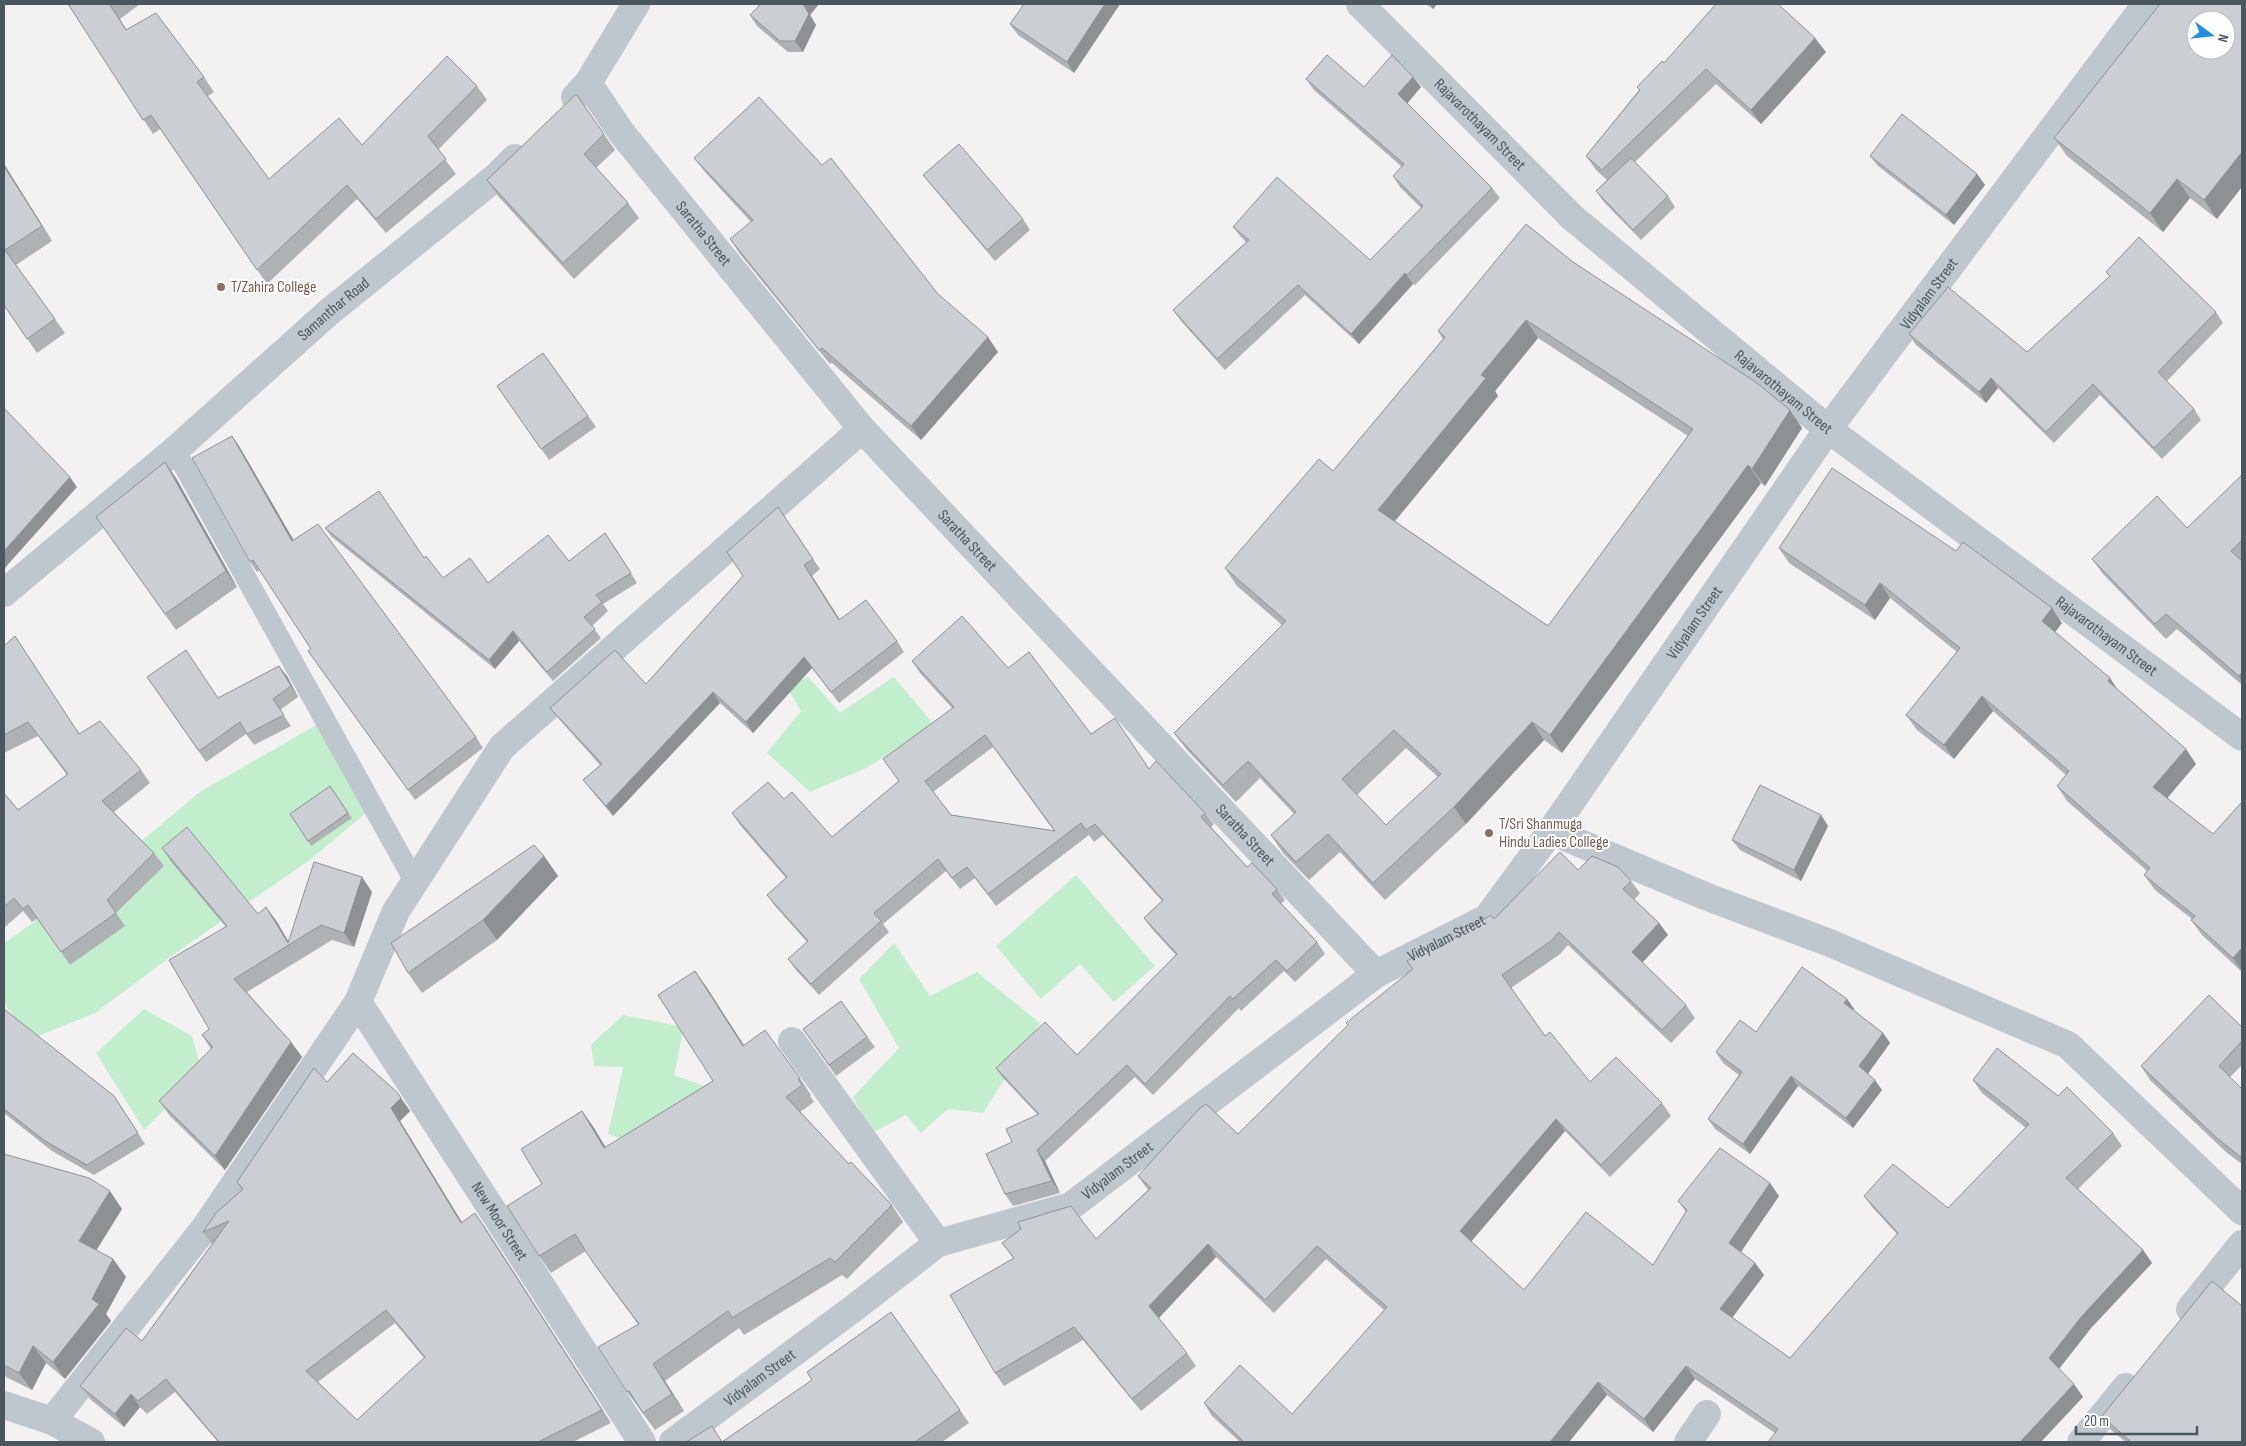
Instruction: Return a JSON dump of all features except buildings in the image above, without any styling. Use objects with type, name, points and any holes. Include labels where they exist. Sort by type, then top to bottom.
[{"type":"street","points":[[555,119],[588,83],[636,4]]},
{"type":"street","name":"Rajavarothayam Street","points":[[1360,4],[1573,218],[1828,429],[2242,737]]},
{"type":"street","name":"Vidyalam Street","points":[[673,1442],[846,1314],[938,1242],[1071,1206],[1376,974],[1486,918],[1551,832],[1828,429],[2146,4]]},
{"type":"street","name":"Saratha Street","points":[[588,83],[621,132],[862,429],[1376,974]]},
{"type":"street","name":"Samanthar Road","points":[[4,593],[175,450],[329,312],[496,176],[535,138]]},
{"type":"street","points":[[52,1421],[204,1229],[358,1002],[396,911],[502,747],[862,429]]},
{"type":"street","points":[[1551,832],[1706,896],[1830,943],[2068,1045],[2242,1210]]},
{"type":"street","name":"New Moor Street","points":[[358,1002],[642,1442]]},
{"type":"street","points":[[792,1041],[938,1242]]},
{"type":"street","points":[[2174,1328],[2242,1244]]},
{"type":"street","points":[[2081,1442],[2143,1366]]},
{"type":"street","points":[[4,1405],[52,1421],[91,1442]]},
{"type":"street","points":[[1688,1442],[1707,1414]]},
{"type":"lane","points":[[175,450],[415,882]]},
{"type":"green space","points":[[808,677],[840,713],[894,677],[935,726],[866,768],[810,792],[767,753],[801,711],[787,687]]},
{"type":"green space","points":[[325,720],[373,807],[311,859],[173,955],[95,1013],[4,1050],[4,1030],[13,1015],[4,1004],[4,943],[97,878],[200,792]]},
{"type":"green space","points":[[1076,875],[1155,966],[1114,1002],[1080,964],[1041,999],[996,946]]},
{"type":"green space","points":[[894,943],[930,996],[977,972],[1040,1023],[983,1113],[948,1109],[921,1133],[906,1115],[872,1133],[853,1097],[899,1048],[859,979]]},
{"type":"green space","points":[[144,1009],[192,1036],[202,1072],[144,1130],[96,1053]]},
{"type":"green space","points":[[623,1015],[684,1027],[674,1075],[710,1088],[640,1145],[608,1134],[623,1067],[594,1066],[591,1045]]},
{"type":"place","name":"T/Zahira College","points":[[221,287]]},
{"type":"place","name":"T/Sri Shanmuga Hindu Ladies College","points":[[1489,833]]}]
